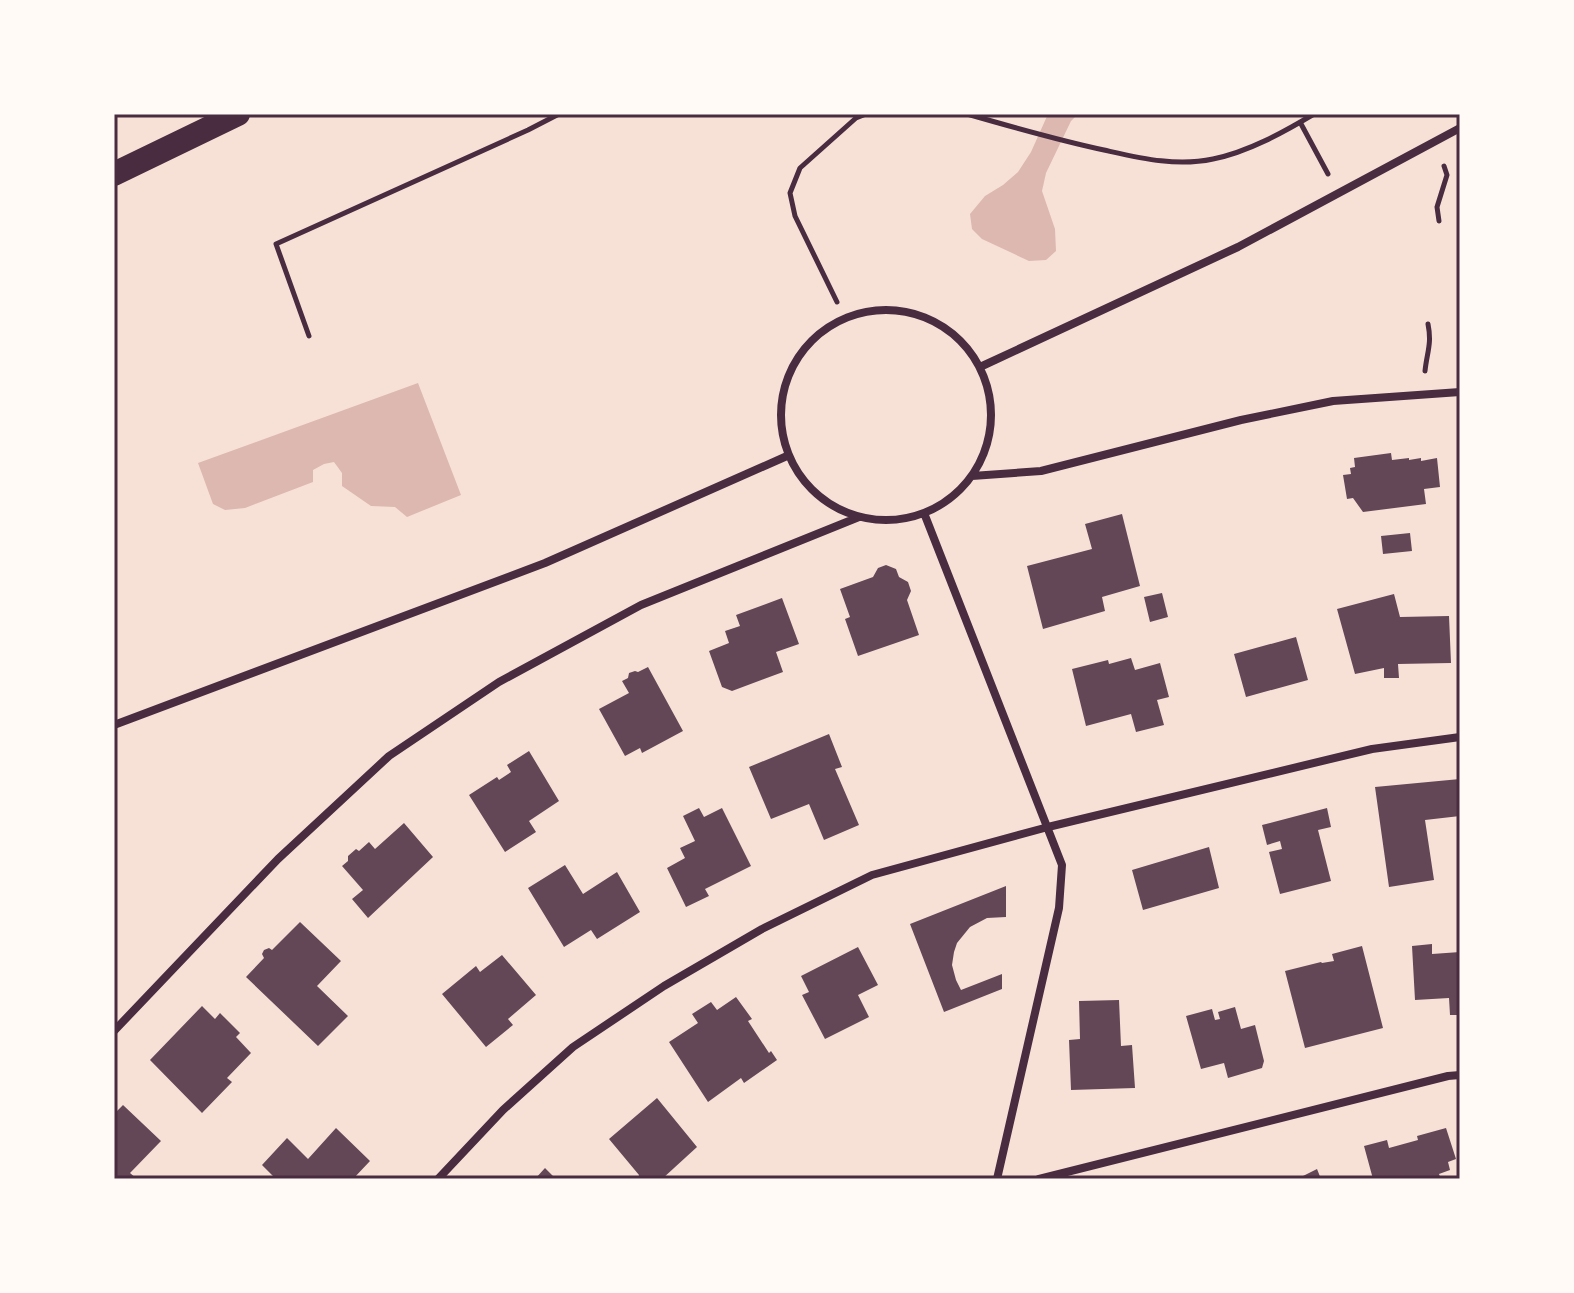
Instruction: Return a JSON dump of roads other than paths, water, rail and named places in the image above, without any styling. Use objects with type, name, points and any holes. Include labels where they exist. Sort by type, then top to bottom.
[{"type":"highway","points":[[114,174],[238,114]]},
{"type":"street","points":[[980,367],[1238,247],[1460,128]]},
{"type":"street","points":[[883,309],[922,315],[956,335],[980,367],[989,394],[991,423],[985,451],[972,476],[950,498],[924,513],[892,520],[859,517],[816,495],[787,456],[780,402],[800,351],[844,317],[883,309]]},
{"type":"street","points":[[972,476],[1041,471],[1241,420],[1333,401],[1460,392]]},
{"type":"street","points":[[114,725],[545,563],[787,456]]},
{"type":"street","points":[[924,513],[1062,865],[1059,908],[997,1179]]},
{"type":"street","points":[[114,1031],[278,859],[389,756],[499,682],[641,605],[859,517]]},
{"type":"street","points":[[438,1179],[503,1110],[573,1047],[664,986],[762,929],[872,875],[1048,827],[1372,749],[1460,737]]},
{"type":"street","points":[[1039,1179],[1460,1075]]}]
